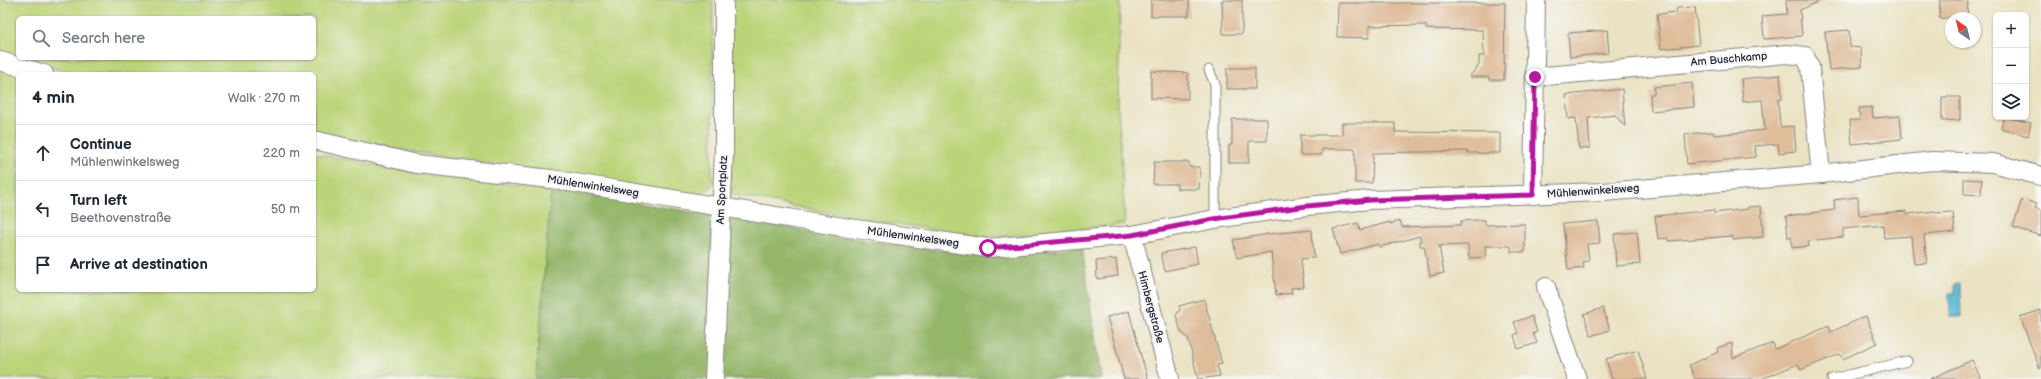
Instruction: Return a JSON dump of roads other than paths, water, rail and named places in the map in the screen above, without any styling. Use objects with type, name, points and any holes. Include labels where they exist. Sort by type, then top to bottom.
[{"type":"street","name":"Am Sportplatz","points":[[714,379],[720,206],[724,151],[724,0]]},
{"type":"street","points":[[1533,195],[1536,0]]},
{"type":"street","name":"Am Buschkamp","points":[[1535,77],[1787,54],[1805,56],[1810,67],[1821,174]]},
{"type":"street","points":[[0,61],[37,72]]},
{"type":"street","name":"Mühlenwinkelsweg","points":[[316,140],[417,164],[551,179],[849,228],[988,248],[1132,235],[1214,219],[1307,206],[1370,200],[1603,192],[1821,174],[1932,161],[1993,163],[2041,176]]},
{"type":"street","name":"Himbergstraße","points":[[1132,235],[1170,379]]},
{"type":"street","points":[[1546,287],[1577,379]]},
{"type":"lane","points":[[1209,70],[1215,84],[1214,219]]},
{"type":"lane","points":[[1832,379],[1907,361]]},
{"type":"water","points":[[1955,284],[1960,284],[1961,317],[1950,317],[1949,293],[1955,293]]}]
